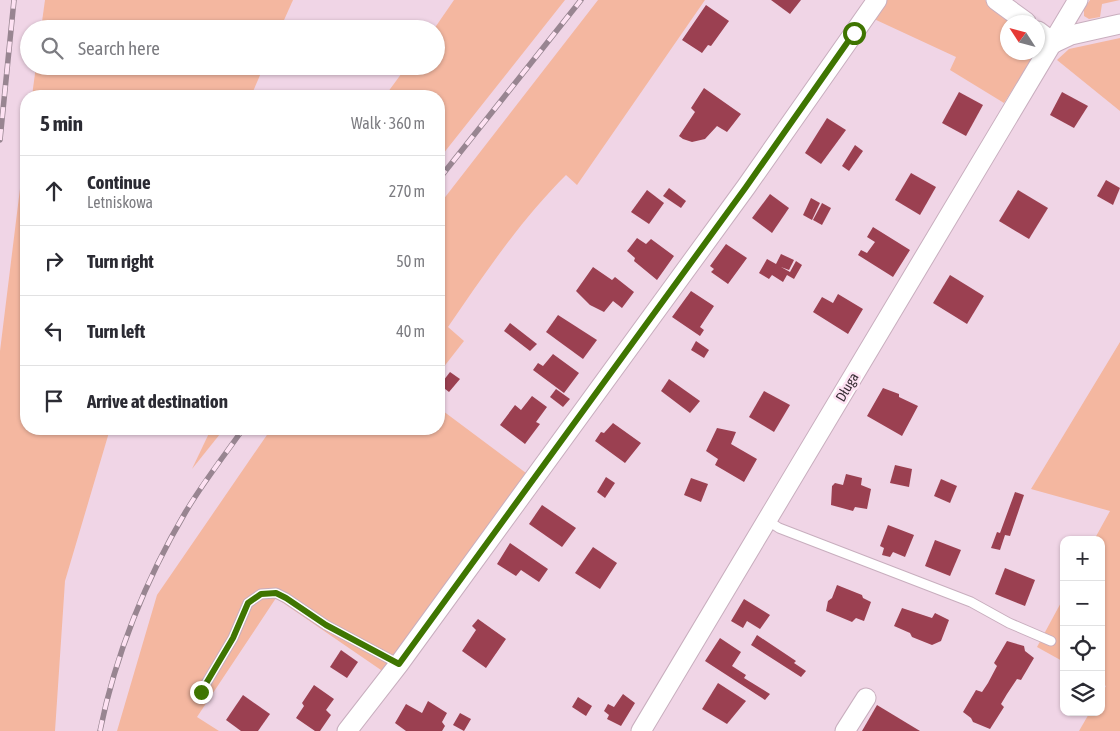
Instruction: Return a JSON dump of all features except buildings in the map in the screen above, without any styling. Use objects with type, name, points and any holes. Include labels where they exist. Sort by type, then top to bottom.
[{"type":"street","points":[[347,731],[399,664],[746,187],[877,0]]},
{"type":"street","points":[[996,0],[1016,15]]},
{"type":"street","name":"Długa","points":[[641,731],[1078,0]]},
{"type":"street","points":[[1045,36],[1054,43],[1071,35],[1120,24]]},
{"type":"street","points":[[845,731],[866,698]]},
{"type":"lane","points":[[767,520],[779,528],[971,602],[1009,623],[1051,641]]},
{"type":"lane","points":[[201,692],[233,638],[248,603],[261,594],[276,593],[286,598],[326,625],[399,664]]},
{"type":"shaded area","points":[[45,0],[293,0],[284,20],[42,20]]},
{"type":"shaded area","points":[[454,0],[565,0],[445,151],[445,90],[389,90],[400,75],[445,75],[445,20],[440,20]]},
{"type":"shaded area","points":[[598,0],[705,0],[577,185],[566,175],[533,211],[489,267],[448,327],[464,341],[445,365],[445,197]]},
{"type":"shaded area","points":[[887,0],[985,0],[1005,15],[1000,15],[1000,60],[1032,60],[1004,103],[950,70],[956,57],[874,19]]},
{"type":"shaded area","points":[[1090,0],[1120,0],[1102,4],[1100,17],[1089,19],[1084,16],[1084,9]]},
{"type":"shaded area","points":[[1120,38],[1120,111],[1057,60],[1069,49]]},
{"type":"shaded area","points":[[35,75],[260,75],[254,90],[33,90]]},
{"type":"shaded area","points":[[20,189],[20,435],[108,435],[65,581],[55,731],[0,731],[0,351]]},
{"type":"shaded area","points":[[1120,342],[1120,731],[1079,731],[1088,716],[1105,716],[1105,536],[1096,536],[1110,511],[1031,489]]},
{"type":"shaded area","points":[[445,412],[538,482],[397,681],[276,598],[197,717],[219,731],[117,731],[157,595],[267,435],[445,435]]},
{"type":"shaded area","points":[[208,435],[219,435],[192,469]]},
{"type":"shaded area","points":[[1060,604],[1060,660],[1037,647]]},
{"type":"railway","points":[[0,140],[14,0]]},
{"type":"railway","points":[[445,171],[581,0]]},
{"type":"railway","points":[[100,731],[106,703],[123,646],[157,564],[192,502],[239,435]]},
{"type":"route","points":[[201,692],[233,638],[248,603],[261,594],[276,593],[286,598],[326,625],[365,647],[388,656],[399,664],[746,187],[854,33]]}]
